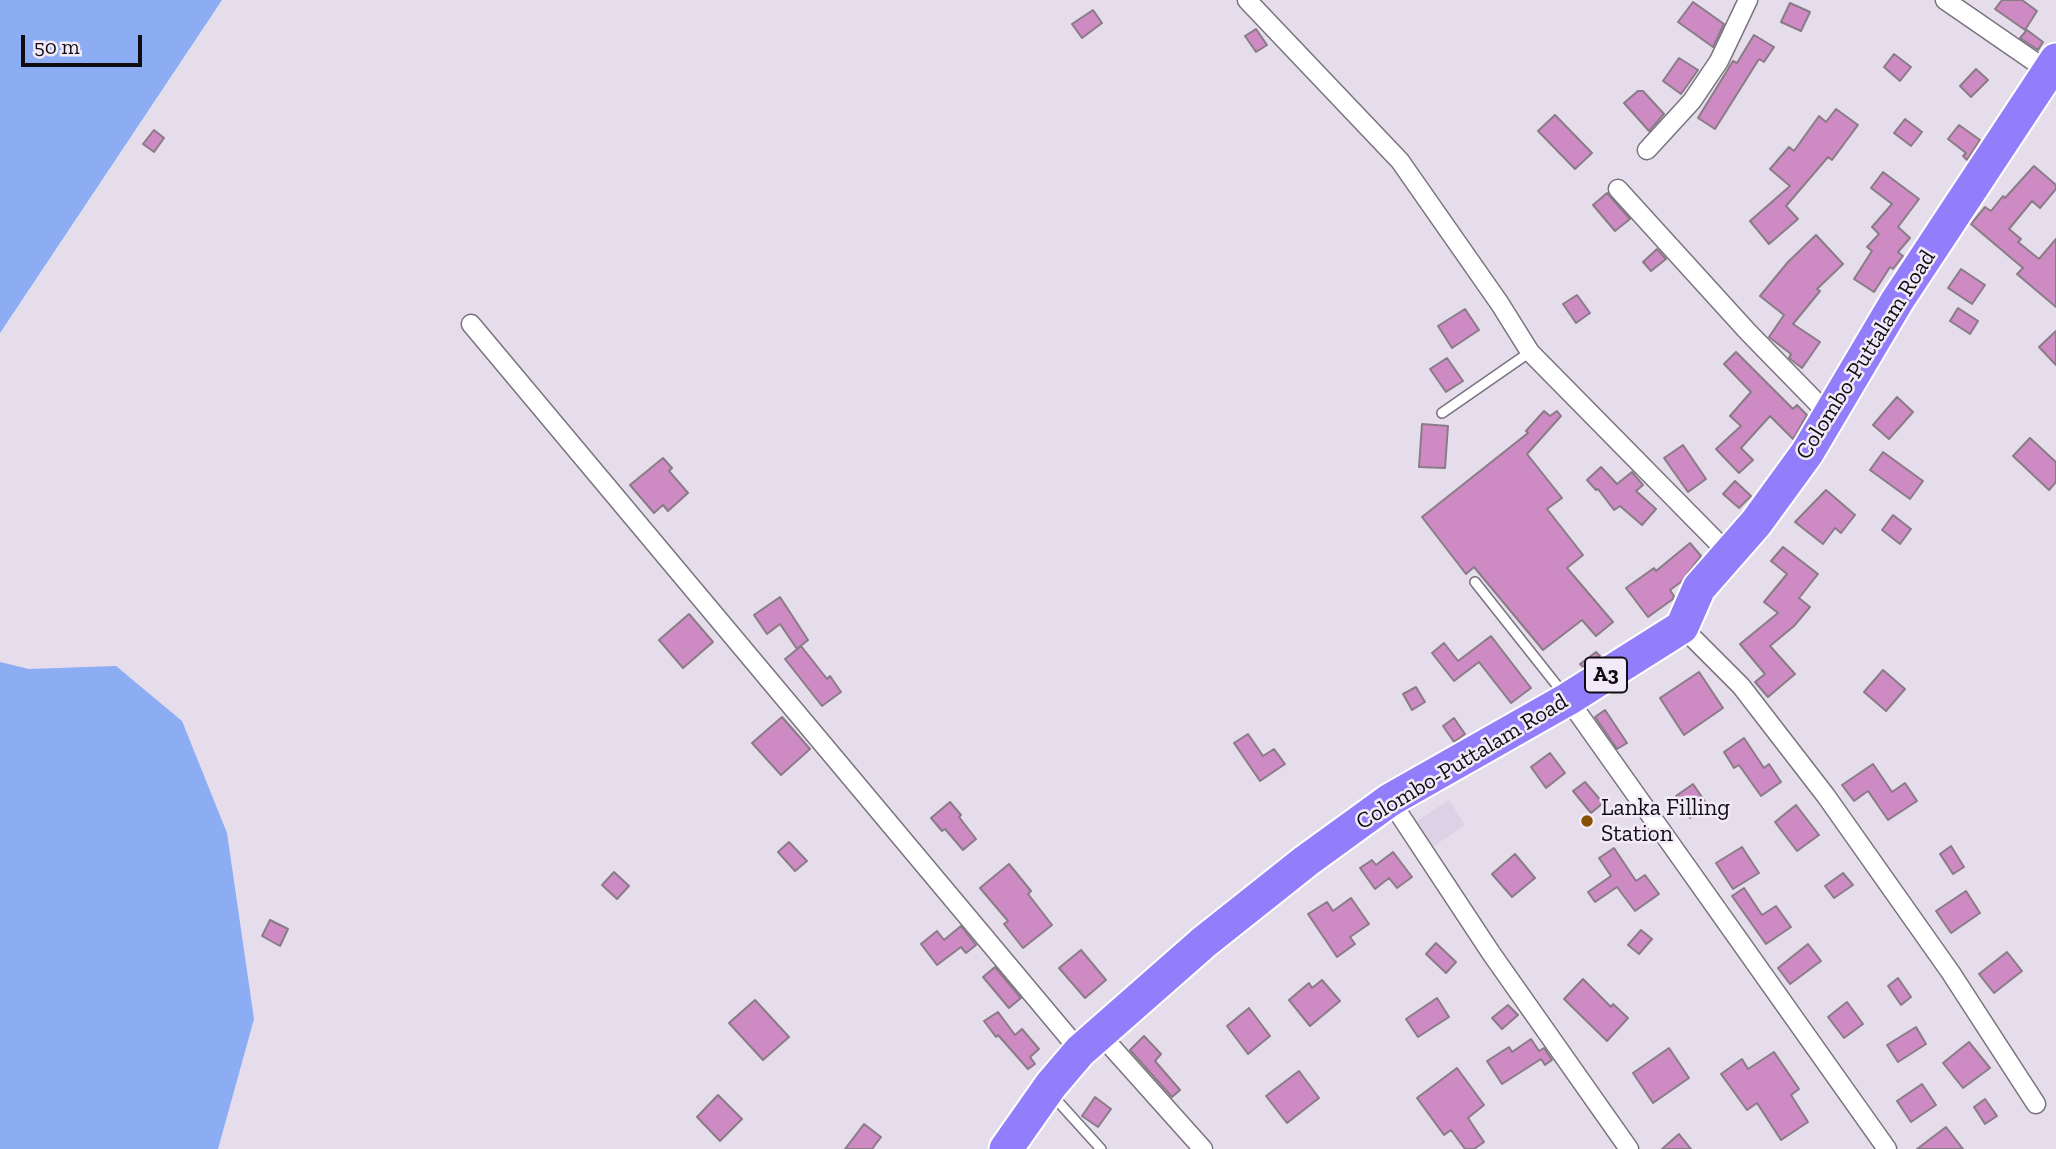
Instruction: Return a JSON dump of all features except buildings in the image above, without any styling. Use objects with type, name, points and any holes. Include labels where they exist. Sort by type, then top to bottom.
[{"type":"highway","name":"Colombo-Puttalam Road","points":[[1006,1149],[1047,1089],[1090,1043],[1204,942],[1306,861],[1390,800],[1568,699],[1682,627],[1699,587],[1756,523],[1807,453],[1896,301],[2052,65]]},
{"type":"street","points":[[1247,0],[1400,161],[1531,352],[1729,554]]},
{"type":"street","points":[[1647,150],[1692,101],[1719,61],[1748,0]]},
{"type":"street","points":[[1945,0],[2052,65]]},
{"type":"street","points":[[1618,189],[1748,332],[1829,415]]},
{"type":"street","points":[[471,324],[1090,1043],[1203,1149]]},
{"type":"street","points":[[1682,627],[1741,686],[1825,796],[1951,972],[2036,1104]]},
{"type":"street","points":[[1568,699],[1887,1149]]},
{"type":"street","points":[[1390,800],[1492,953],[1629,1149]]},
{"type":"lane","points":[[1442,413],[1531,352]]},
{"type":"lane","points":[[1475,582],[1568,699]]},
{"type":"lane","points":[[1047,1089],[1101,1149]]},
{"type":"shaded area","points":[[1449,800],[1465,825],[1431,848],[1414,823]]},
{"type":"water","points":[[0,0],[222,0],[0,333]]},
{"type":"water","points":[[0,662],[29,669],[116,666],[182,721],[227,833],[254,1019],[218,1149],[0,1149]]},
{"type":"place","name":"Lanka Filling Station","points":[[1587,821]]}]
